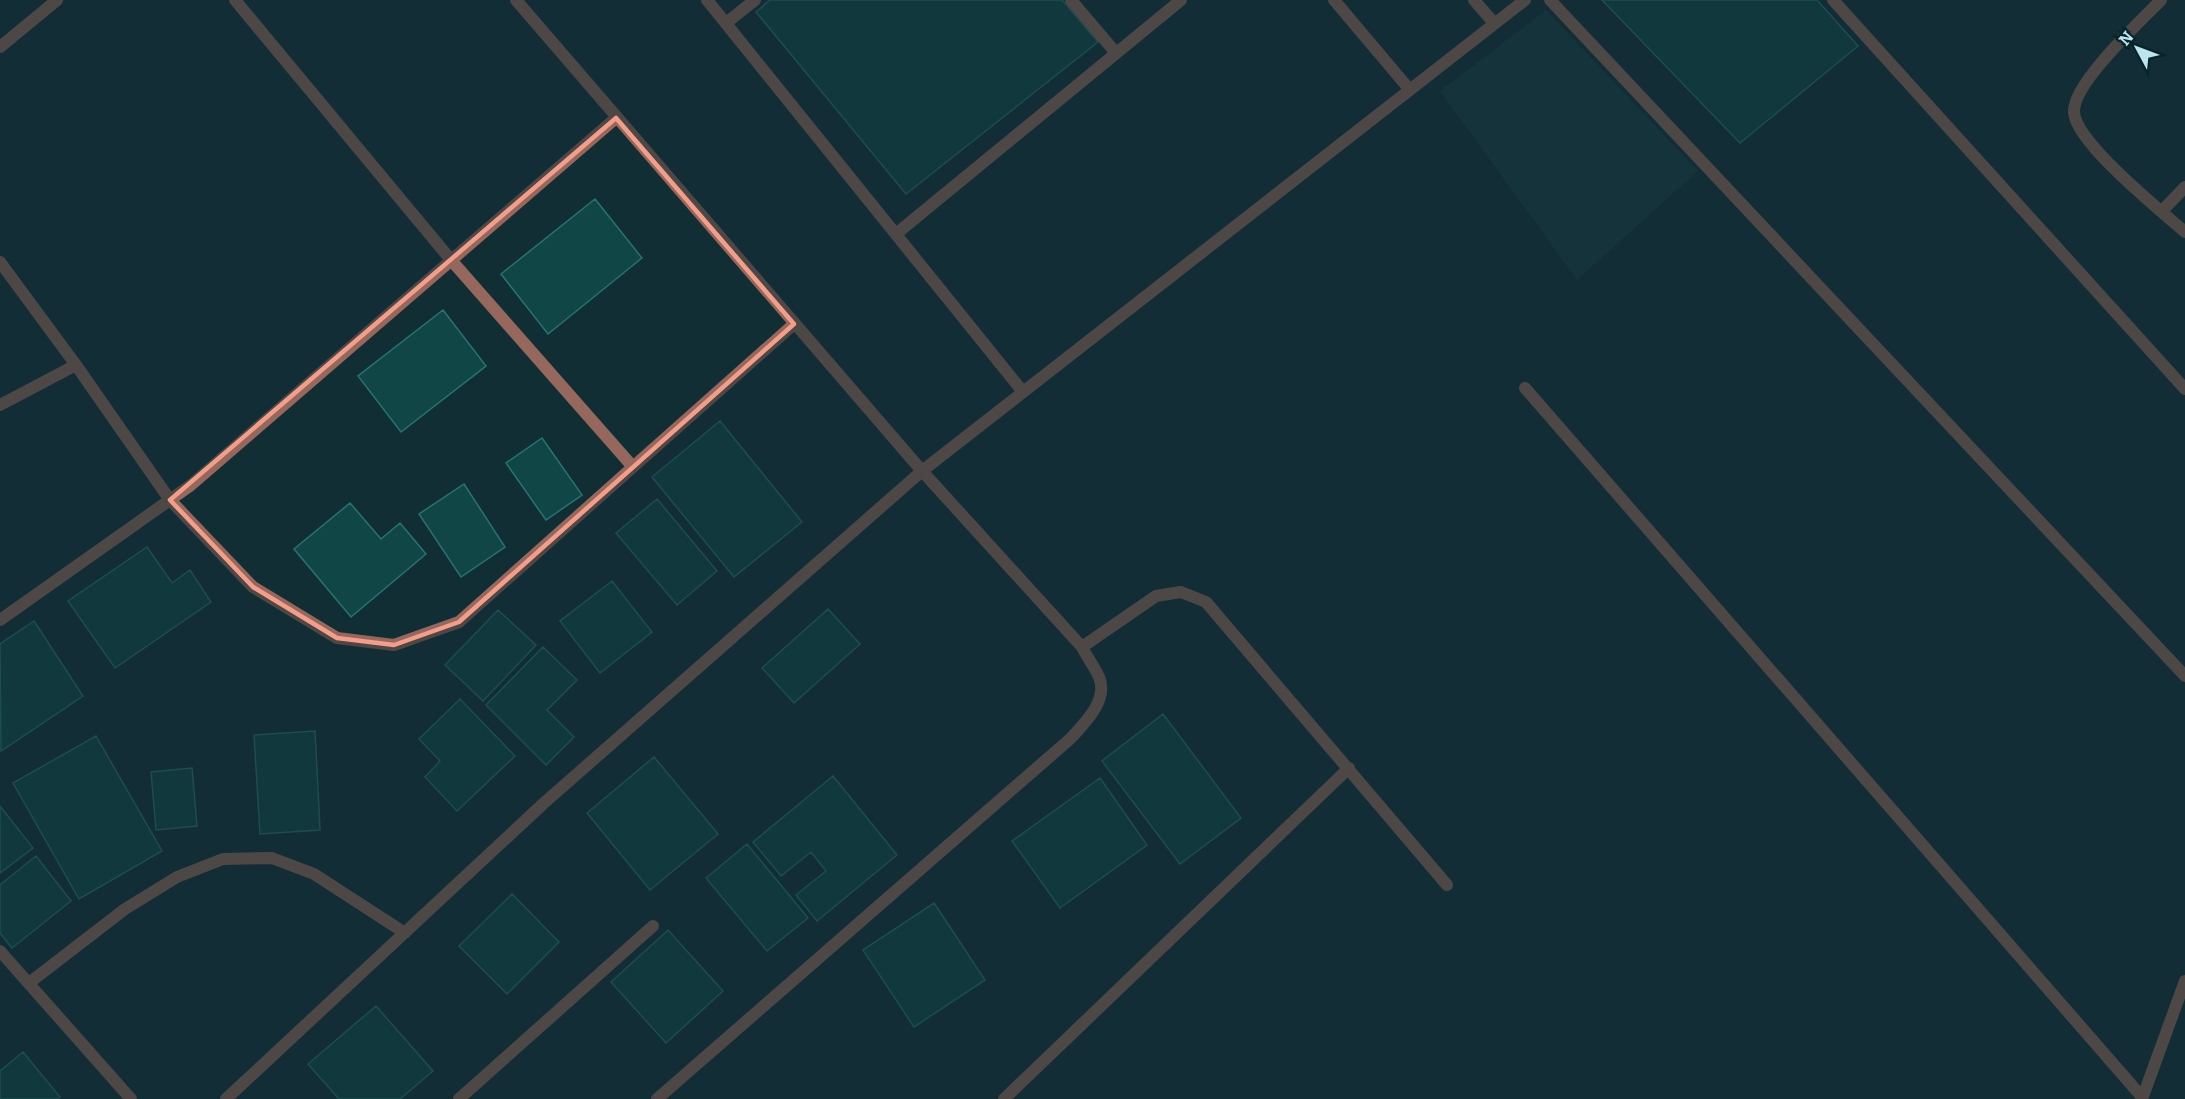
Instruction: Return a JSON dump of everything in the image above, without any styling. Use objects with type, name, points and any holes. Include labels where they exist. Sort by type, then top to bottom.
[{"type":"street","points":[[0,47],[57,0]]},
{"type":"street","points":[[236,0],[451,260],[633,467]]},
{"type":"street","points":[[516,0],[922,471],[1082,647],[1100,679],[1100,697],[1083,726],[1042,766],[657,1099]]},
{"type":"street","points":[[707,0],[1023,392]]},
{"type":"street","points":[[726,23],[755,0]]},
{"type":"street","points":[[1071,0],[1116,53]]},
{"type":"street","points":[[896,234],[1181,0]]},
{"type":"street","points":[[1334,0],[1410,90]]},
{"type":"street","points":[[1474,0],[1494,23]]},
{"type":"street","points":[[226,1099],[544,803],[922,471],[1525,0]]},
{"type":"street","points":[[1550,0],[2185,676]]},
{"type":"street","points":[[1833,0],[2185,388]]},
{"type":"street","points":[[2161,0],[2096,68],[2081,90],[2073,110],[2077,125],[2090,145],[2185,232]]},
{"type":"street","points":[[0,620],[191,485],[616,118]]},
{"type":"street","points":[[2162,211],[2185,187]]},
{"type":"street","points":[[0,262],[76,365],[170,500],[253,587],[296,615],[338,638],[394,645],[459,621],[794,324]]},
{"type":"street","points":[[0,405],[76,365]]},
{"type":"street","points":[[1525,388],[2142,1098],[2185,981]]},
{"type":"street","points":[[1082,647],[1156,596],[1181,592],[1206,602],[1448,885]]},
{"type":"street","points":[[1004,1099],[1349,768]]},
{"type":"street","points":[[29,983],[124,909],[177,877],[223,859],[272,858],[314,874],[405,933]]},
{"type":"street","points":[[459,1099],[653,926]]},
{"type":"street","points":[[0,951],[131,1099]]},
{"type":"highlighted area","points":[[616,118],[794,324],[459,622],[394,645],[337,638],[253,587],[170,500]]},
{"type":"shaded area","points":[[1546,10],[1698,171],[1577,280],[1440,91]]},
{"type":"building","points":[[770,0],[1062,0],[1098,42],[906,194],[756,12]]},
{"type":"building","points":[[1602,0],[1817,0],[1858,46],[1740,143]]},
{"type":"building","points":[[595,199],[642,258],[548,334],[501,274]]},
{"type":"building","points":[[443,310],[486,366],[401,432],[358,376]]},
{"type":"building","points":[[720,421],[802,522],[734,577],[652,477]]},
{"type":"building","points":[[542,438],[582,495],[546,520],[506,463]]},
{"type":"building","points":[[464,484],[505,547],[461,577],[419,514]]},
{"type":"building","points":[[657,499],[717,571],[677,605],[616,533]]},
{"type":"building","points":[[350,503],[381,539],[400,523],[426,554],[351,617],[294,549]]},
{"type":"building","points":[[147,547],[172,583],[190,570],[211,602],[115,668],[68,601]]},
{"type":"building","points":[[612,581],[652,632],[600,673],[560,621]]},
{"type":"building","points":[[828,609],[860,644],[794,703],[762,668]]},
{"type":"building","points":[[498,610],[536,645],[483,701],[445,665]]},
{"type":"building","points":[[34,621],[83,696],[1,751],[0,644]]},
{"type":"building","points":[[543,647],[577,680],[547,710],[574,737],[546,765],[486,705]]},
{"type":"building","points":[[460,699],[515,756],[457,811],[425,777],[440,761],[419,739]]},
{"type":"building","points":[[1163,714],[1241,818],[1180,864],[1102,761]]},
{"type":"building","points":[[315,731],[320,830],[260,834],[254,735]]},
{"type":"building","points":[[96,736],[162,851],[79,899],[13,783]]},
{"type":"building","points":[[654,757],[718,834],[650,890],[587,813]]},
{"type":"building","points":[[192,768],[197,826],[156,830],[151,772]]},
{"type":"building","points":[[833,776],[897,855],[817,921],[796,895],[826,871],[811,852],[781,876],[753,842]]},
{"type":"building","points":[[1100,778],[1147,845],[1060,908],[1012,841]]},
{"type":"building","points":[[0,806],[33,848],[0,873]]},
{"type":"building","points":[[747,844],[808,918],[767,951],[706,878]]},
{"type":"building","points":[[36,856],[71,901],[12,948],[0,933],[0,885]]},
{"type":"building","points":[[512,894],[559,942],[507,994],[459,946]]},
{"type":"building","points":[[934,903],[985,980],[914,1027],[863,950]]},
{"type":"building","points":[[668,930],[723,991],[666,1043],[611,982]]},
{"type":"building","points":[[376,1006],[433,1071],[400,1099],[339,1099],[308,1064]]},
{"type":"building","points":[[23,1052],[60,1097],[57,1099],[0,1099],[0,1071]]}]
